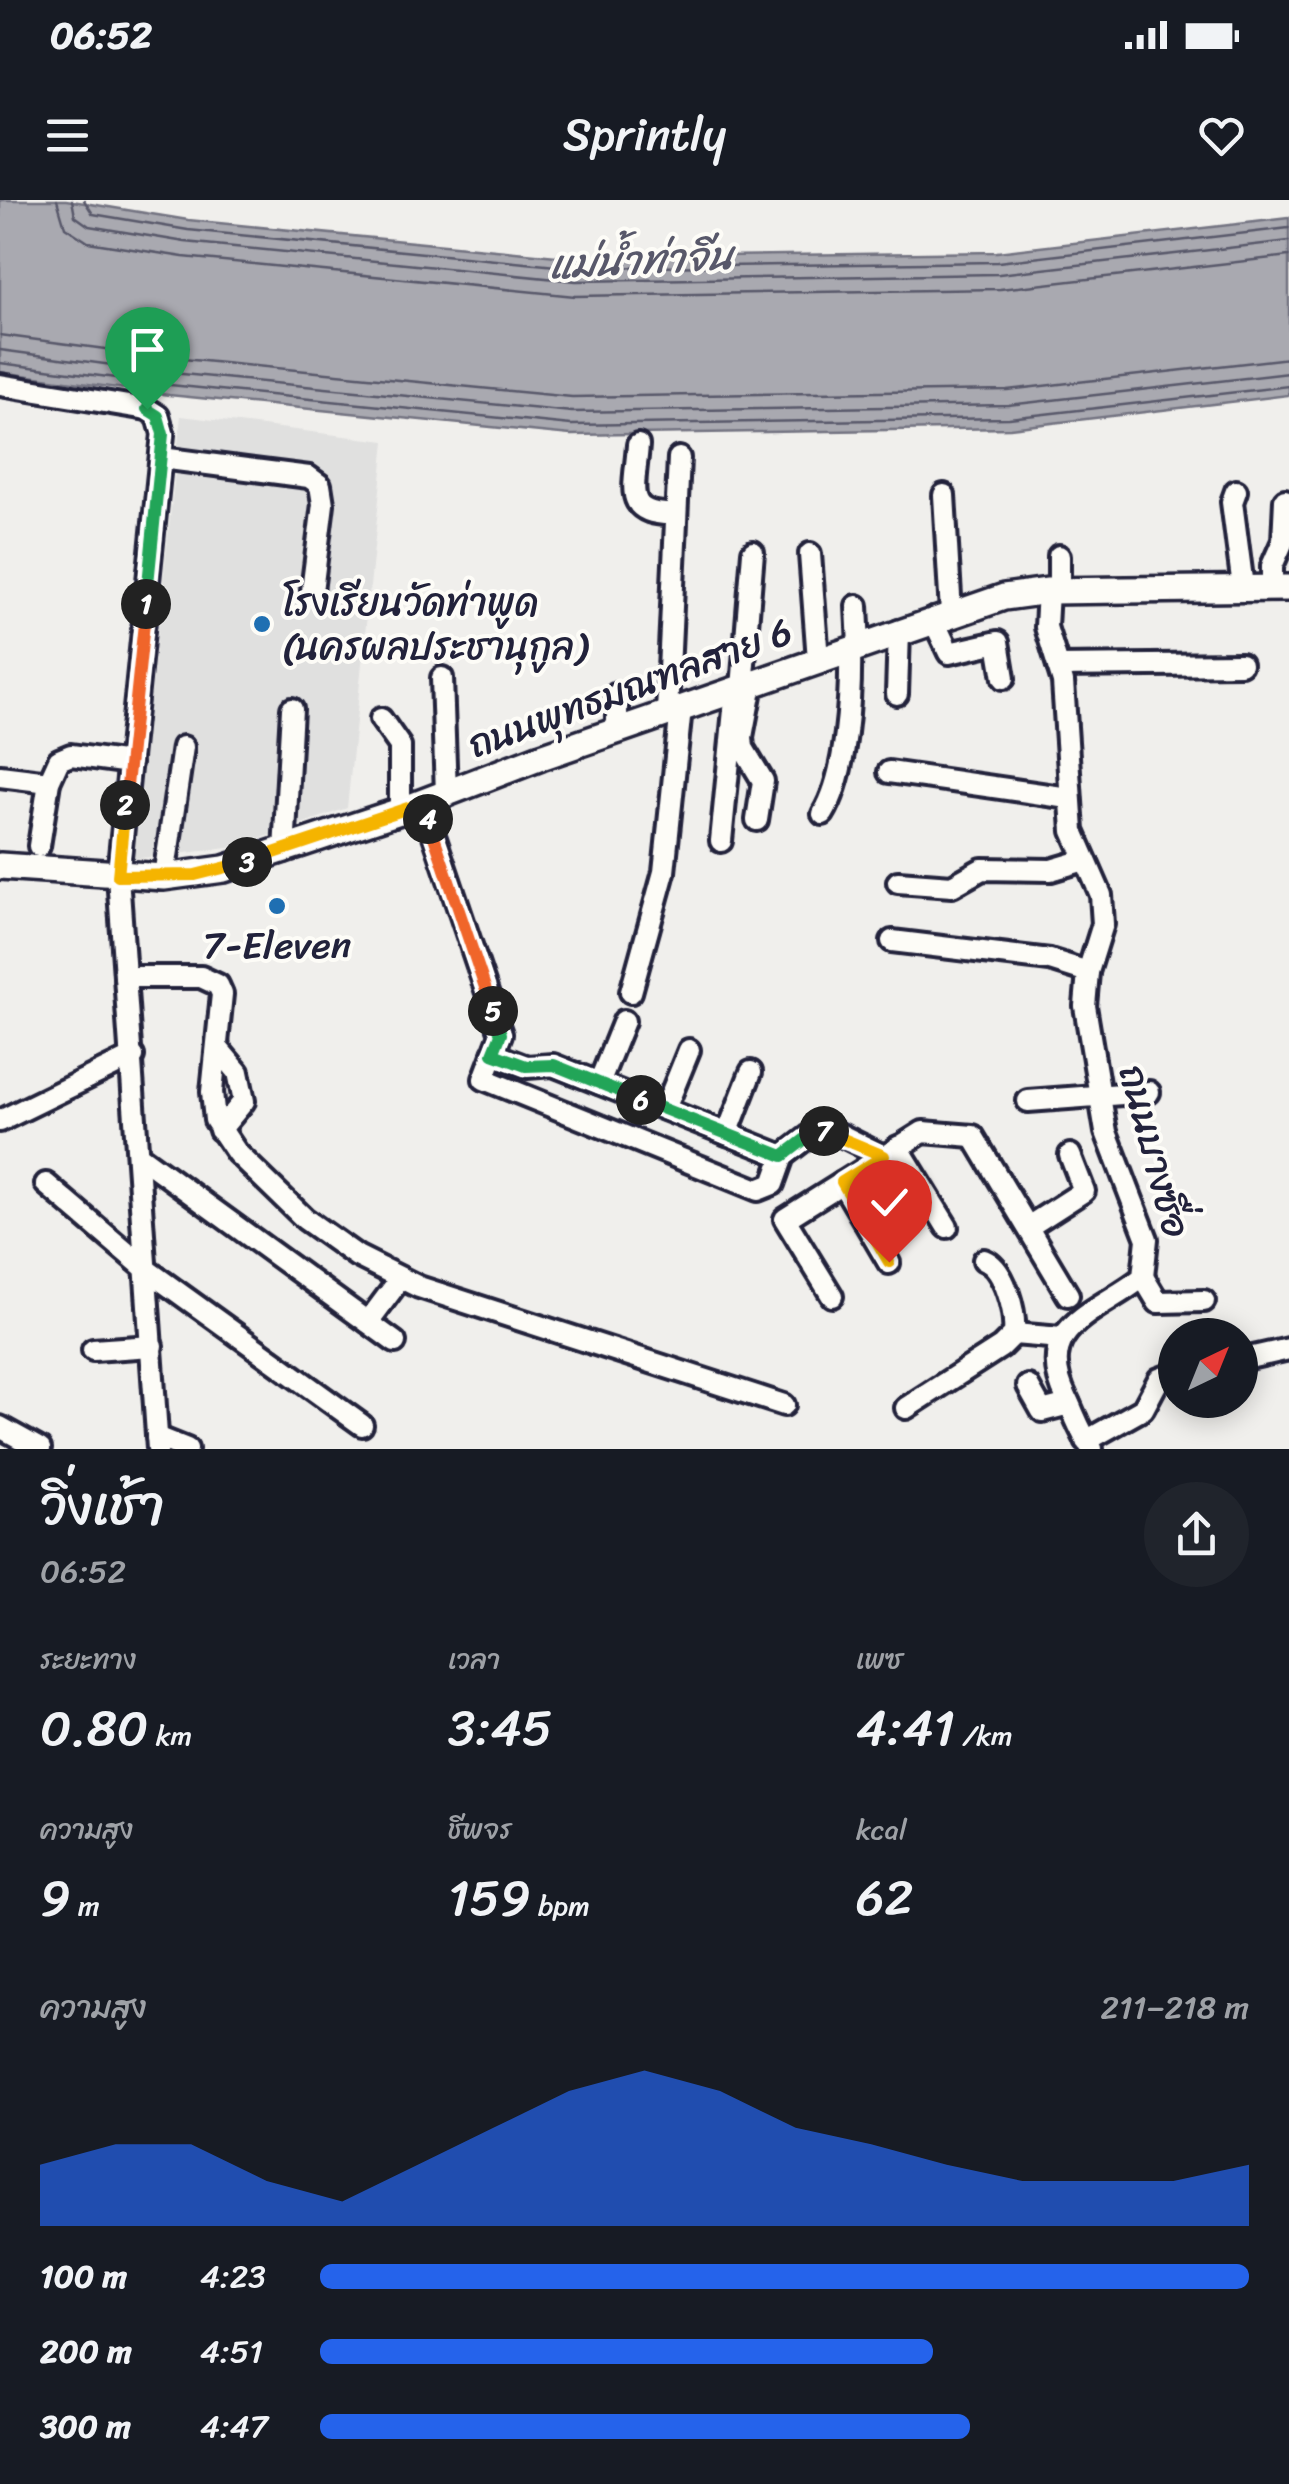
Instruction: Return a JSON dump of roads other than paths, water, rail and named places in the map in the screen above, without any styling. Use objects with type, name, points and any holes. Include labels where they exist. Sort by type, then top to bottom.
[{"type":"main road","name":"ถนนพุทธมณฑลสาย 6","points":[[0,866],[37,856],[118,876],[195,875],[284,851],[423,803],[942,616],[1054,591],[1280,588]]},
{"type":"street","points":[[0,386],[147,409],[158,416],[163,434],[118,876],[141,1157],[158,1443],[187,1449]]},
{"type":"street","points":[[638,445],[635,495],[639,508],[648,514],[676,514]]},
{"type":"street","points":[[161,458],[308,477],[320,485],[323,504],[312,592]]},
{"type":"street","points":[[631,992],[664,872],[674,710],[679,458]]},
{"type":"street","points":[[1236,491],[1232,502],[1243,586]]},
{"type":"street","points":[[944,495],[942,616],[949,653],[998,642],[1004,678]]},
{"type":"street","points":[[1280,588],[1272,562],[1282,548],[1285,500]]},
{"type":"street","points":[[753,552],[742,738],[747,756],[763,780],[757,820]]},
{"type":"street","points":[[810,554],[818,660]]},
{"type":"street","name":"ถนนบางซื่อ","points":[[1057,1338],[1098,1304],[1143,1277],[1147,1239],[1094,1095],[1085,1006],[1088,972],[1103,924],[1101,895],[1072,831],[1065,696],[1046,627],[1059,556]]},
{"type":"street","points":[[823,814],[830,800],[848,711],[857,606]]},
{"type":"street","points":[[896,694],[898,632]]},
{"type":"street","points":[[1058,666],[1241,664]]},
{"type":"street","points":[[423,803],[442,678]]},
{"type":"street","points":[[720,840],[744,687]]},
{"type":"street","points":[[617,694],[617,731]]},
{"type":"street","points":[[284,851],[292,709]]},
{"type":"street","points":[[380,719],[400,746],[423,803],[501,1034],[484,1079],[758,1190],[773,1184],[783,1156],[817,1130],[834,1132],[891,1151],[947,1228]]},
{"type":"street","points":[[164,877],[183,747]]},
{"type":"street","points":[[37,856],[50,782],[59,760],[71,755],[130,763]]},
{"type":"street","points":[[890,772],[1069,798]]},
{"type":"street","points":[[0,776],[50,782]]},
{"type":"street","points":[[898,882],[952,886],[982,869],[1052,870],[1085,860]]},
{"type":"street","points":[[892,941],[1050,960],[1088,972]]},
{"type":"street","points":[[125,977],[213,980],[222,994],[212,1092],[220,1130],[250,1166],[305,1219],[400,1279],[784,1405]]},
{"type":"street","points":[[599,1083],[624,1020]]},
{"type":"street","points":[[217,1047],[244,1085],[244,1101],[220,1130]]},
{"type":"street","points":[[665,1109],[688,1050]]},
{"type":"street","points":[[493,1054],[526,1066],[554,1065],[783,1156]]},
{"type":"street","points":[[0,1122],[132,1056]]},
{"type":"street","points":[[727,1134],[751,1072]]},
{"type":"street","points":[[1028,1100],[1149,1092]]},
{"type":"street","points":[[832,1296],[785,1219],[922,1132],[974,1136],[1068,1295]]},
{"type":"street","points":[[1028,1227],[1084,1191],[1070,1155]]},
{"type":"street","points":[[141,1157],[395,1342]]},
{"type":"street","points":[[842,1182],[889,1262]]},
{"type":"street","points":[[46,1184],[147,1270],[362,1426]]},
{"type":"street","points":[[984,1260],[995,1268],[1022,1336]]},
{"type":"street","points":[[1143,1277],[1158,1302],[1204,1301]]},
{"type":"street","points":[[368,1322],[400,1279]]},
{"type":"street","points":[[906,1408],[1022,1336],[1057,1338],[1054,1359],[1058,1408]]},
{"type":"street","points":[[93,1350],[152,1346]]},
{"type":"street","points":[[1258,1356],[1289,1349]]},
{"type":"street","points":[[1028,1386],[1058,1408],[1089,1445],[1143,1409],[1158,1379]]},
{"type":"street","points":[[0,1427],[40,1449]]},
{"type":"water","name":"แม่น้ำท่าจีน","points":[[0,200],[66,200],[188,220],[577,258],[997,252],[1289,218],[1289,395],[1010,428],[571,435],[169,395],[0,372]]},
{"type":"place","name":"โรงเรียนวัดท่าพูด (นครผลประชานุกูล)","points":[[262,624]]},
{"type":"place","name":"7-Eleven","points":[[277,906]]}]
